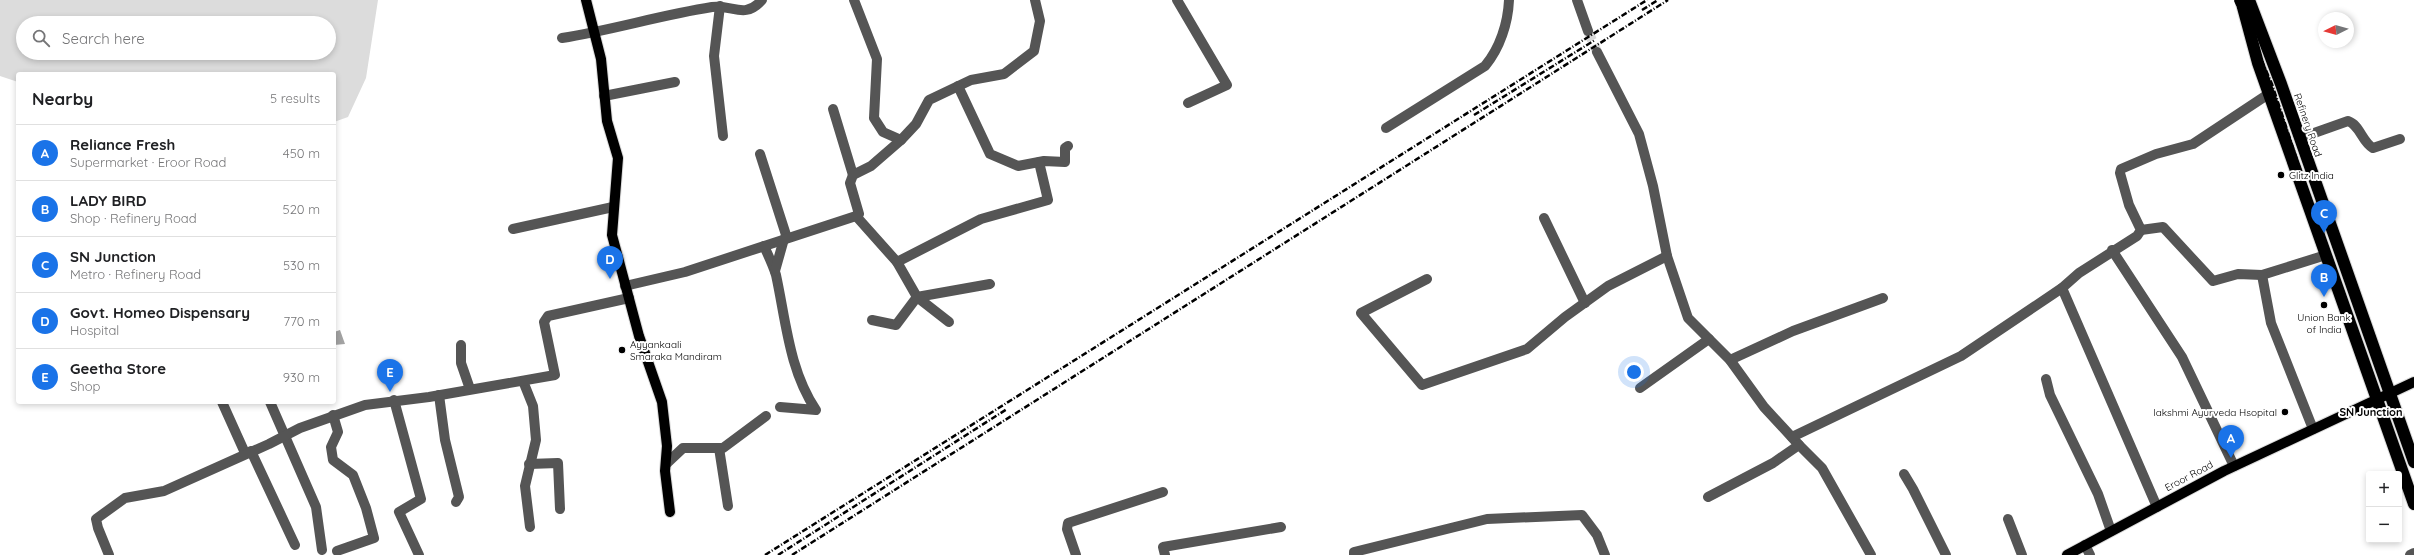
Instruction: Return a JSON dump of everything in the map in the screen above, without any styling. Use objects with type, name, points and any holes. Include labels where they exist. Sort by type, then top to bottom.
[{"type":"highway","points":[[2241,0],[2258,63],[2270,93],[2414,504]]},
{"type":"highway","name":"Refinery Road","points":[[2249,0],[2300,138],[2414,462]]},
{"type":"main road","points":[[586,0],[601,59],[607,121],[618,158],[612,235],[625,286],[650,371],[662,402],[667,446],[666,464],[670,512]]},
{"type":"main road","name":"Eroor Road","points":[[2067,555],[2087,550],[2111,531],[2234,466],[2312,429],[2390,395],[2414,382]]},
{"type":"street","points":[[562,38],[595,33],[681,12],[720,6],[739,12],[754,8],[762,0]]},
{"type":"street","points":[[854,0],[877,59],[874,118],[883,132],[901,140]]},
{"type":"street","points":[[853,175],[871,166],[901,140],[916,124],[929,100],[971,80],[1004,74],[1034,51],[1040,21],[1035,0]]},
{"type":"street","points":[[1177,0],[1228,85],[1188,103]]},
{"type":"street","points":[[1386,128],[1485,66],[1495,51],[1505,27],[1509,0]]},
{"type":"street","points":[[1577,0],[1588,31]]},
{"type":"street","points":[[720,6],[714,56],[723,136]]},
{"type":"street","points":[[1597,52],[1639,134],[1653,186],[1667,256],[1688,318],[1730,360],[1764,406],[1822,468],[1848,511],[1871,555]]},
{"type":"street","points":[[604,96],[675,82]]},
{"type":"street","points":[[958,86],[990,154],[1018,166],[1038,162],[1065,162],[1065,148],[1068,146]]},
{"type":"street","points":[[1792,437],[1961,356],[2062,288],[2071,278],[2112,250],[2137,236],[2140,230],[2129,204],[2120,173],[2121,168],[2156,154],[2193,144],[2270,93]]},
{"type":"street","points":[[625,286],[685,272],[732,255],[786,239],[859,214],[850,183],[853,175],[833,109]]},
{"type":"street","points":[[2300,138],[2348,121],[2352,122],[2366,142],[2373,148],[2400,139]]},
{"type":"street","points":[[760,154],[786,239],[775,272]]},
{"type":"street","points":[[897,262],[981,220],[1048,200],[1038,162]]},
{"type":"street","points":[[513,229],[614,207]]},
{"type":"street","points":[[856,216],[897,262],[917,297],[949,322]]},
{"type":"street","points":[[1544,218],[1585,303]]},
{"type":"street","points":[[2140,230],[2163,227],[2213,281],[2238,274],[2262,275],[2326,256]]},
{"type":"street","points":[[764,246],[775,272],[783,322],[794,365],[809,400],[816,410],[780,407]]},
{"type":"street","points":[[2112,250],[2182,357],[2234,466]]},
{"type":"street","points":[[1427,279],[1360,313],[1422,385],[1527,349],[1608,286],[1667,256]]},
{"type":"street","points":[[2262,275],[2271,323],[2312,429]]},
{"type":"street","points":[[872,320],[896,325],[917,297],[990,284]]},
{"type":"street","points":[[2062,288],[2157,507]]},
{"type":"street","points":[[109,555],[96,519],[107,509],[125,498],[164,491],[284,437],[300,428],[333,415],[365,405],[438,395],[555,375],[544,322],[548,316],[629,298]]},
{"type":"street","points":[[1730,360],[1793,332],[1883,298]]},
{"type":"street","points":[[1640,388],[1709,339]]},
{"type":"street","points":[[461,345],[461,363],[470,389]]},
{"type":"street","points":[[2046,379],[2050,395],[2098,494],[2111,531]]},
{"type":"street","points":[[523,381],[533,406],[536,440],[529,464],[525,486],[530,527]]},
{"type":"street","points":[[438,395],[445,440],[459,497],[456,502]]},
{"type":"street","points":[[394,400],[421,499],[399,512],[419,555]]},
{"type":"street","points":[[223,404],[295,546]]},
{"type":"street","points":[[271,404],[316,507],[322,550]]},
{"type":"street","points":[[333,415],[338,432],[331,447],[333,460],[353,475],[366,508],[374,538],[337,551]]},
{"type":"street","points":[[666,464],[684,448],[723,448],[766,416]]},
{"type":"street","points":[[1708,496],[1773,463],[1800,445]]},
{"type":"street","points":[[719,448],[728,506]]},
{"type":"street","points":[[529,464],[558,463],[560,509]]},
{"type":"street","points":[[1904,474],[1946,555]]},
{"type":"street","points":[[1076,555],[1067,529],[1068,523],[1163,492]]},
{"type":"street","points":[[1354,555],[1354,552],[1487,518],[1582,515],[1597,535],[1605,555]]},
{"type":"street","points":[[2008,519],[2022,555]]},
{"type":"street","points":[[1165,555],[1163,547],[1281,527]]},
{"type":"street","points":[[2410,555],[2414,553]]},
{"type":"shaded area","points":[[0,0],[378,0],[366,78],[348,117],[336,121],[336,72],[16,72],[16,81],[0,76]]},
{"type":"shaded area","points":[[340,330],[345,344],[336,345],[336,331]]},
{"type":"tunnel","points":[[1588,31],[1597,52]]},
{"type":"railway","points":[[765,555],[1647,0]]},
{"type":"railway","points":[[1642,10],[1658,0]]},
{"type":"railway","points":[[792,555],[1668,0]]},
{"type":"railway","points":[[2235,0],[2272,84],[2328,254],[2414,493]]},
{"type":"railway","points":[[2242,0],[2249,16]]},
{"type":"railway","points":[[1474,115],[1595,40]]},
{"type":"railway","points":[[778,555],[1007,409]]},
{"type":"place","name":"Glitz India","points":[[2281,175]]},
{"type":"place","name":"SN Junction","points":[[2324,233]]},
{"type":"place","name":"Govt. Homeo Dispensary","points":[[610,279]]},
{"type":"place","name":"LADY BIRD","points":[[2324,297]]},
{"type":"place","name":"Union Bank of India","points":[[2324,305]]},
{"type":"place","name":"Ayyankaali Smaraka Mandiram","points":[[622,350]]},
{"type":"place","name":"Geetha Store","points":[[390,392]]},
{"type":"place","name":"lakshmi Ayurveda Hsopital","points":[[2285,412]]},
{"type":"place","name":"Reliance Fresh","points":[[2231,458]]},
{"type":"district","name":"SN Junction","points":[[2371,412]]}]
